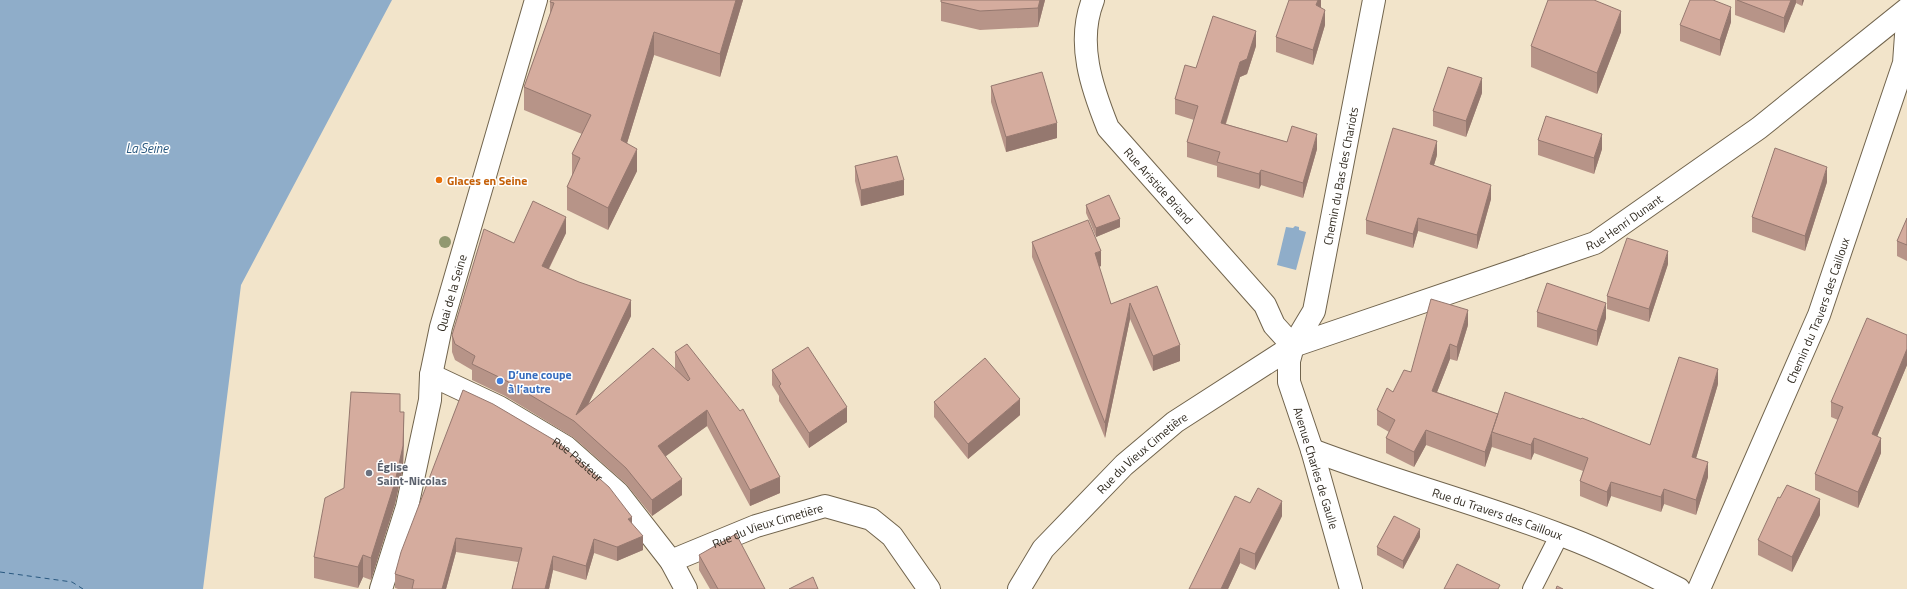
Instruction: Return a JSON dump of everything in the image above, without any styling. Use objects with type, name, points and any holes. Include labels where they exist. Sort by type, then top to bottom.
[{"type":"street","name":"Quai de la Seine","points":[[381,589],[407,507],[430,400],[431,375],[441,327],[536,0]]},
{"type":"street","name":"Rue Aristide Briand","points":[[1093,0],[1086,34],[1087,66],[1095,96],[1108,128],[1266,305],[1274,325],[1292,346]]},
{"type":"street","name":"Chemin du Bas des Chariots","points":[[1292,346],[1314,311],[1374,0]]},
{"type":"street","name":"Rue Henri Dunant","points":[[1292,346],[1595,243],[1759,128],[1907,9]]},
{"type":"street","name":"Chemin du Travers des Cailloux","points":[[1699,589],[1819,315],[1904,64],[1907,21]]},
{"type":"street","name":"Avenue Charles de Gaulle","points":[[1292,346],[1289,361],[1289,382],[1312,450],[1351,589]]},
{"type":"street","name":"Rue du Vieux Cimetière","points":[[1019,589],[1043,549],[1124,465],[1175,422],[1292,346]]},
{"type":"street","name":"Rue Pasteur","points":[[431,375],[499,407],[566,447],[618,493],[671,561],[686,589]]},
{"type":"street","name":"Rue du Travers des Cailloux","points":[[1312,450],[1349,464],[1560,534],[1628,563],[1679,589]]},
{"type":"street","name":"Rue du Vieux Cimetière","points":[[671,561],[756,526],[825,506],[871,519],[892,536],[929,589]]},
{"type":"lane","points":[[1532,589],[1560,534]]},
{"type":"water","name":"La Seine","points":[[0,0],[392,0],[241,285],[203,589],[0,589]]},
{"type":"water","points":[[1295,226],[1299,227],[1299,230],[1306,232],[1296,270],[1277,265],[1286,227],[1293,228]]},
{"type":"building","points":[[551,0],[736,0],[720,54],[654,32],[621,140],[637,149],[608,208],[567,187],[580,158],[572,154],[591,115],[524,87],[554,3],[550,2]]},
{"type":"building","points":[[941,0],[1040,0],[1038,8],[980,11],[941,2]]},
{"type":"building","points":[[1289,0],[1318,0],[1316,5],[1325,10],[1313,50],[1276,37]]},
{"type":"building","points":[[1548,0],[1594,0],[1621,11],[1597,73],[1531,46]]},
{"type":"building","points":[[1690,0],[1713,0],[1731,7],[1720,40],[1680,25]]},
{"type":"building","points":[[1737,0],[1791,0],[1784,18]]},
{"type":"building","points":[[1213,16],[1256,31],[1247,59],[1240,62],[1221,123],[1287,142],[1292,126],[1317,134],[1303,183],[1261,170],[1259,174],[1217,162],[1220,152],[1187,142],[1198,106],[1175,99],[1185,65],[1196,68]]},
{"type":"building","points":[[1448,67],[1482,78],[1466,121],[1433,111]]},
{"type":"building","points":[[1042,72],[1057,123],[1006,137],[991,86]]},
{"type":"building","points":[[1546,116],[1602,134],[1594,158],[1538,140]]},
{"type":"building","points":[[1393,128],[1437,141],[1430,164],[1491,185],[1477,235],[1418,218],[1413,234],[1366,220]]},
{"type":"building","points":[[1775,148],[1827,167],[1805,236],[1752,217]]},
{"type":"building","points":[[897,156],[904,180],[861,190],[855,166]]},
{"type":"building","points":[[1109,195],[1120,219],[1096,228],[1086,205]]},
{"type":"building","points":[[533,201],[566,217],[542,266],[579,282],[631,300],[576,415],[653,348],[688,381],[690,379],[675,352],[687,344],[740,411],[743,409],[780,477],[750,490],[707,410],[658,446],[682,479],[652,500],[626,468],[574,421],[505,380],[472,364],[475,356],[455,344],[452,335],[484,229],[514,243]]},
{"type":"building","points":[[1907,218],[1907,245],[1897,241]]},
{"type":"building","points":[[1088,220],[1101,251],[1095,253],[1111,304],[1157,286],[1180,345],[1153,356],[1130,303],[1105,423],[1032,242]]},
{"type":"building","points":[[1627,238],[1668,251],[1649,309],[1607,296]]},
{"type":"building","points":[[1547,283],[1606,303],[1597,331],[1537,312]]},
{"type":"building","points":[[1431,299],[1468,310],[1457,347],[1450,344],[1432,391],[1498,414],[1485,452],[1426,430],[1414,452],[1386,438],[1395,420],[1377,410],[1387,388],[1393,392],[1404,370],[1411,372]]},
{"type":"building","points":[[1867,318],[1907,335],[1907,349],[1872,434],[1881,438],[1858,492],[1815,474],[1843,407],[1831,402]]},
{"type":"building","points":[[808,347],[847,407],[809,433],[779,386],[781,384],[772,370]]},
{"type":"building","points":[[1679,357],[1718,369],[1692,457],[1708,462],[1696,500],[1664,489],[1661,497],[1611,482],[1607,492],[1580,481],[1588,458],[1534,438],[1531,445],[1492,432],[1505,392],[1581,419],[1582,418],[1650,445]]},
{"type":"building","points":[[985,358],[1020,399],[968,444],[934,402]]},
{"type":"building","points":[[463,390],[493,404],[559,443],[609,487],[632,517],[628,519],[643,536],[617,547],[594,539],[586,566],[553,556],[545,589],[512,589],[522,548],[456,538],[442,589],[412,589],[414,580],[395,574],[401,552]]},
{"type":"building","points":[[351,392],[400,394],[400,412],[404,412],[403,446],[395,482],[371,558],[363,555],[358,567],[314,557],[325,498],[344,488]]},
{"type":"building","points":[[1787,485],[1820,499],[1792,557],[1758,540],[1778,497],[1780,498]]},
{"type":"building","points":[[1258,488],[1282,501],[1255,554],[1240,548],[1221,589],[1189,589],[1235,496],[1250,503]]},
{"type":"building","points":[[1394,516],[1420,529],[1403,561],[1377,547]]},
{"type":"building","points":[[736,534],[765,589],[718,589],[699,555]]},
{"type":"building","points":[[1457,564],[1500,585],[1498,589],[1444,589]]},
{"type":"building","points":[[813,577],[818,589],[789,589]]},
{"type":"building","points":[[1557,586],[1563,589],[1556,589]]},
{"type":"ferry route","points":[[0,572],[72,582],[83,589]]},
{"type":"place","name":"Glaces en Seine","points":[[439,180]]},
{"type":"place","name":"D’une coupe à l’autre","points":[[500,381]]},
{"type":"place","name":"Église Saint-Nicolas","points":[[369,473]]}]
